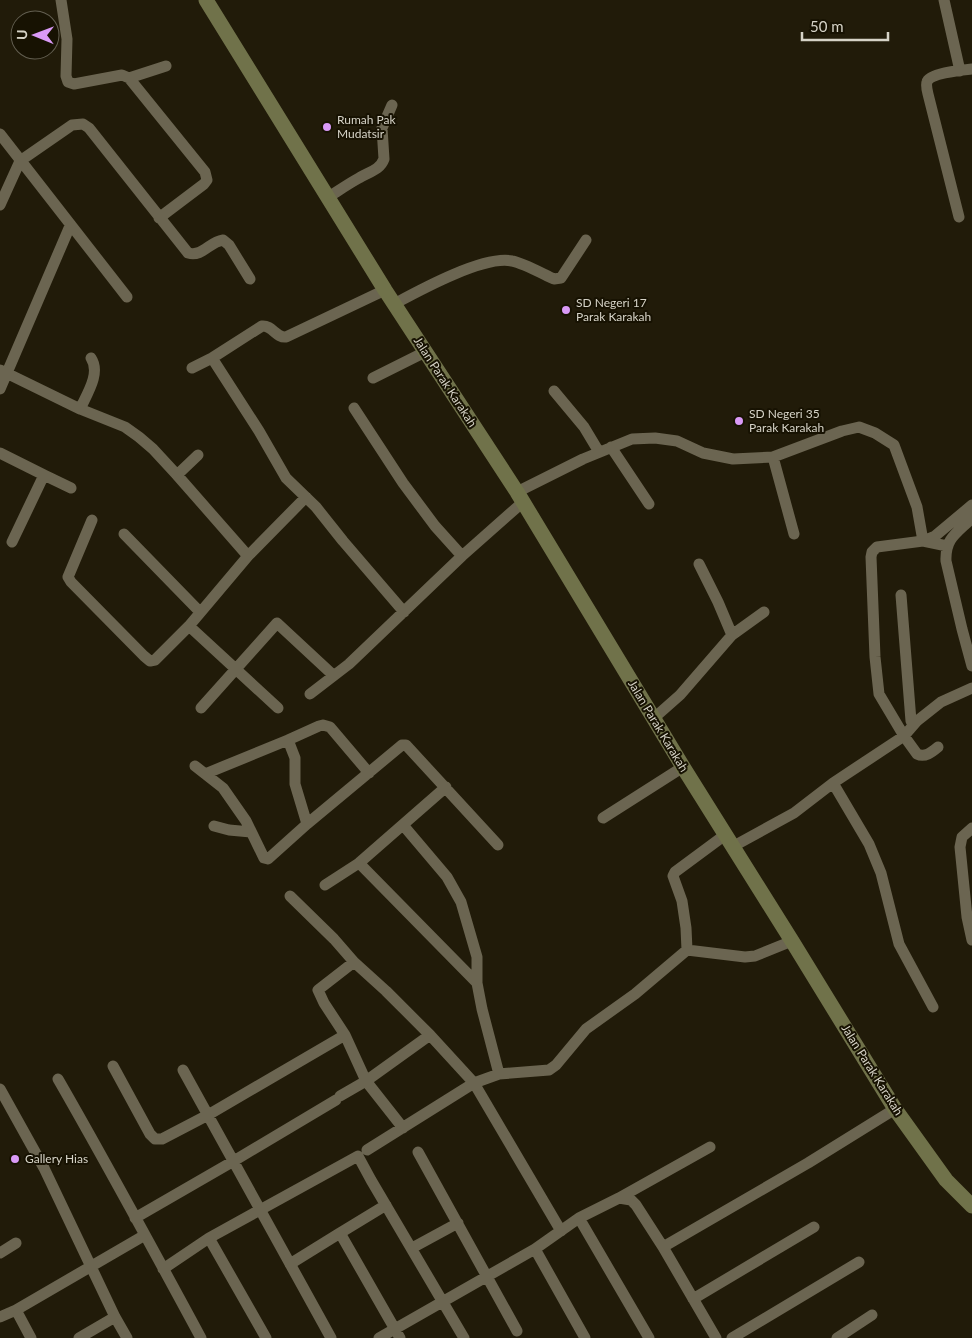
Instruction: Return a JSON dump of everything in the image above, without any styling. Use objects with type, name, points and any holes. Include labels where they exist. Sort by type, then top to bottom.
[{"type":"street","points":[[61,0],[67,39],[66,76],[68,82],[74,84],[122,75],[129,78],[205,172],[207,177],[204,184],[159,218]]},
{"type":"street","name":"Jalan Parak Karakah","points":[[206,0],[385,290],[520,497],[683,767],[895,1109],[946,1180],[972,1206]]},
{"type":"street","points":[[944,0],[966,70],[934,75],[928,79],[926,85],[959,217]]},
{"type":"street","points":[[129,78],[166,66]]},
{"type":"street","points":[[327,198],[370,173],[382,163],[384,159],[382,128],[392,105]]},
{"type":"street","points":[[0,205],[20,161],[72,125],[83,124],[89,128],[188,253],[197,254],[218,240],[226,241],[250,279]]},
{"type":"street","points":[[0,134],[127,298]]},
{"type":"street","points":[[0,389],[4,372],[70,226]]},
{"type":"street","points":[[394,304],[446,277],[493,261],[512,261],[554,279],[561,278],[586,240]]},
{"type":"street","points":[[192,368],[212,358],[262,326],[268,327],[281,337],[286,337],[385,290]]},
{"type":"street","points":[[373,378],[425,352]]},
{"type":"street","points":[[80,409],[90,388],[95,371],[95,364],[91,358]]},
{"type":"street","points":[[212,358],[259,431],[286,478],[316,507],[404,612]]},
{"type":"street","points":[[4,372],[80,409],[125,427],[153,449],[248,556]]},
{"type":"street","points":[[554,391],[584,427],[599,452]]},
{"type":"street","points":[[354,408],[403,483],[435,526],[462,556]]},
{"type":"street","points":[[310,694],[349,664],[462,556],[520,497],[583,459],[632,439],[655,438],[677,441],[703,454],[733,459],[773,457],[842,430],[859,427],[889,440],[894,446],[899,455],[917,507],[923,541]]},
{"type":"street","points":[[611,447],[649,504]]},
{"type":"street","points":[[0,453],[71,488]]},
{"type":"street","points":[[177,475],[198,455]]},
{"type":"street","points":[[773,457],[794,534]]},
{"type":"street","points":[[12,542],[44,475]]},
{"type":"street","points":[[92,520],[68,577],[150,661],[155,660],[189,626],[248,556],[306,497]]},
{"type":"street","points":[[938,747],[930,753],[919,756],[904,736],[879,694],[875,657],[871,557],[874,549],[877,547],[923,541],[940,534],[972,505]]},
{"type":"street","points":[[972,518],[948,542],[946,561],[972,666]]},
{"type":"street","points":[[124,534],[200,612]]},
{"type":"street","points":[[923,541],[947,546]]},
{"type":"street","points":[[699,564],[732,635]]},
{"type":"street","points":[[902,595],[911,721],[914,724]]},
{"type":"street","points":[[654,718],[680,696],[732,635],[764,612]]},
{"type":"street","points":[[201,708],[278,623],[333,675]]},
{"type":"street","points":[[189,626],[278,708]]},
{"type":"street","points":[[687,950],[682,901],[673,876],[675,872],[729,841],[794,813],[832,783],[904,736],[914,724],[941,702],[972,688]]},
{"type":"street","points":[[205,774],[319,726],[330,727],[369,773]]},
{"type":"street","points":[[288,740],[295,758],[295,784],[307,824]]},
{"type":"street","points":[[195,766],[223,788],[237,806],[264,858],[268,859],[402,745],[406,745],[498,845]]},
{"type":"street","points":[[603,818],[683,767]]},
{"type":"street","points":[[832,783],[869,844],[881,873],[899,944],[933,1007]]},
{"type":"street","points":[[325,885],[359,863],[446,787]]},
{"type":"street","points":[[403,825],[447,877],[461,902],[476,957],[477,983],[482,1010],[500,1074]]},
{"type":"street","points":[[214,826],[229,830],[251,832]]},
{"type":"street","points":[[972,828],[962,837],[960,847],[969,901],[967,917],[972,940]]},
{"type":"street","points":[[359,863],[477,983]]},
{"type":"street","points":[[290,896],[354,962],[430,1035],[474,1083],[561,1231]]},
{"type":"street","points":[[366,1150],[474,1083],[500,1074],[549,1070],[556,1065],[586,1029],[635,994],[687,950],[745,957],[755,956],[792,940]]},
{"type":"street","points":[[354,962],[318,990],[324,1003],[345,1035],[366,1081],[403,1128]]},
{"type":"street","points":[[113,1066],[150,1134],[155,1139],[162,1139],[208,1115],[345,1035]]},
{"type":"street","points":[[135,1218],[366,1081],[430,1035]]},
{"type":"street","points":[[183,1070],[258,1210],[331,1338]]},
{"type":"street","points":[[58,1079],[94,1141],[201,1338]]},
{"type":"street","points":[[0,1089],[44,1168],[115,1317],[127,1338]]},
{"type":"street","points":[[663,1247],[808,1163],[895,1109]]},
{"type":"street","points":[[379,1338],[397,1333],[444,1302],[535,1248],[579,1218],[710,1148]]},
{"type":"street","points":[[418,1152],[517,1331]]},
{"type":"street","points":[[163,1269],[209,1238],[358,1156],[464,1338]]},
{"type":"street","points":[[619,1198],[631,1200],[636,1205],[716,1338]]},
{"type":"street","points":[[290,1264],[386,1205]]},
{"type":"street","points":[[579,1218],[649,1338]]},
{"type":"street","points":[[412,1248],[458,1223]]},
{"type":"street","points":[[693,1298],[814,1227]]},
{"type":"street","points":[[340,1233],[397,1333]]},
{"type":"street","points":[[0,1317],[16,1310],[145,1235]]},
{"type":"street","points":[[209,1238],[266,1338]]},
{"type":"street","points":[[0,1253],[16,1243]]},
{"type":"street","points":[[535,1248],[585,1338]]},
{"type":"street","points":[[732,1338],[858,1262]]},
{"type":"street","points":[[16,1310],[31,1338]]},
{"type":"street","points":[[840,1337],[872,1315]]},
{"type":"street","points":[[79,1338],[115,1317]]},
{"type":"place","name":"Rumah Pak Mudatsir","points":[[327,127]]},
{"type":"place","name":"SD Negeri 17 Parak Karakah","points":[[566,310]]},
{"type":"place","name":"SD Negeri 35 Parak Karakah","points":[[739,421]]},
{"type":"place","name":"Gallery Hias","points":[[15,1159]]}]
